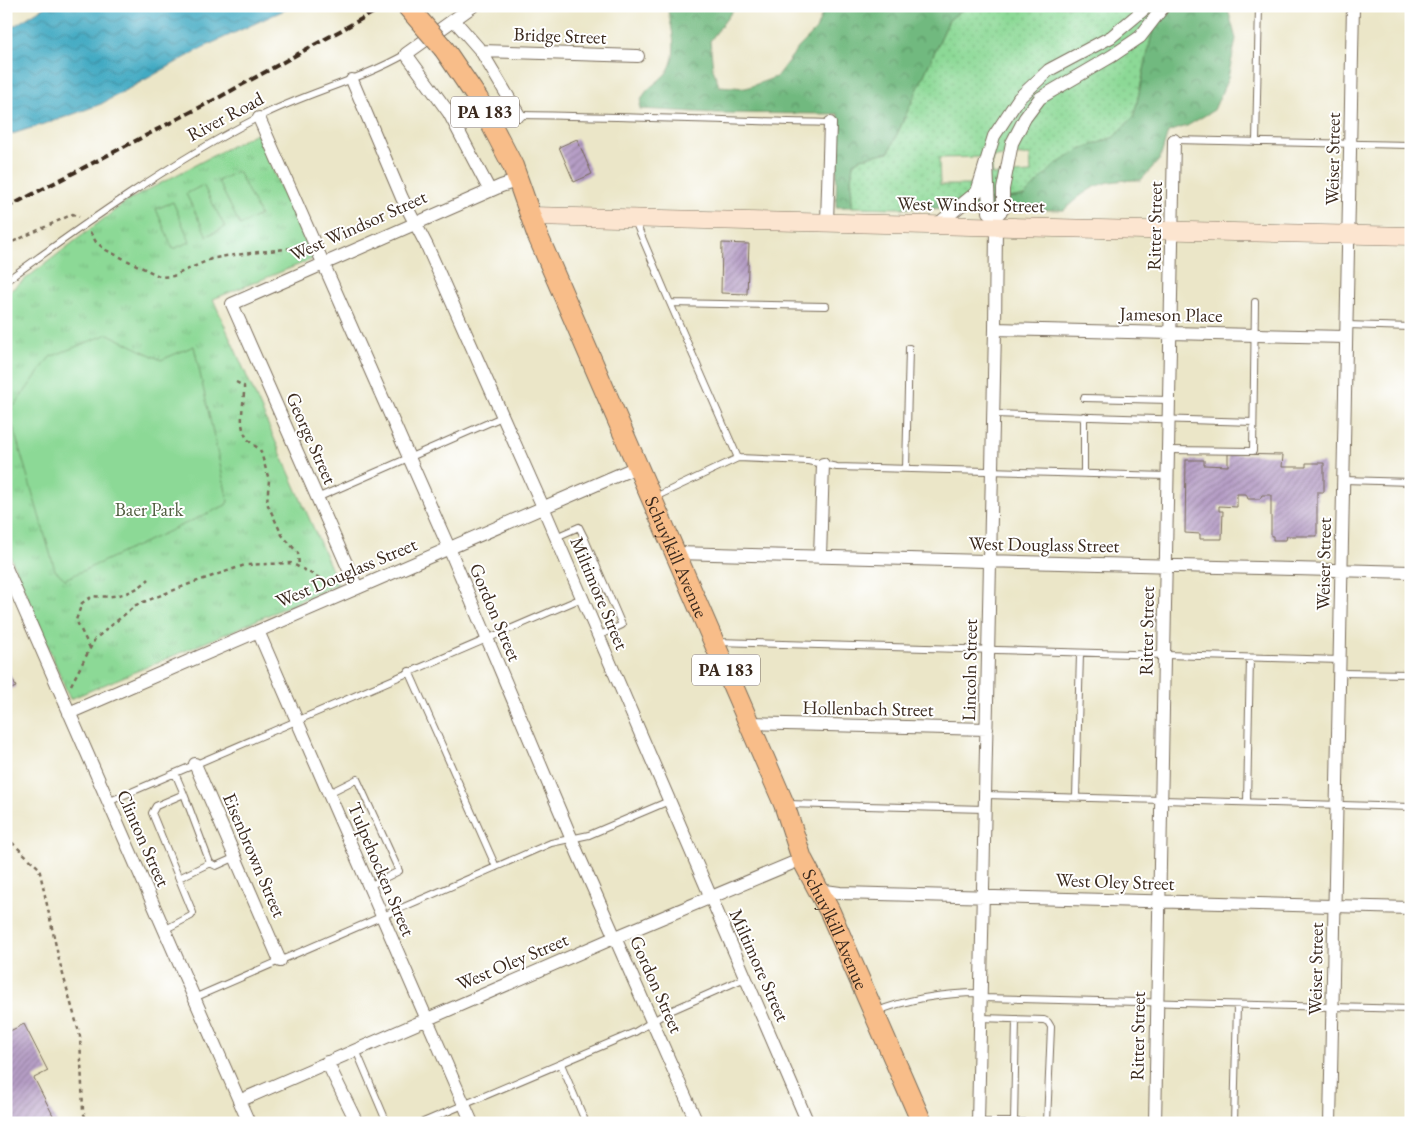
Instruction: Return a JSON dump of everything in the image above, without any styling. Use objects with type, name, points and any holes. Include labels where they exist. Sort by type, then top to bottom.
[{"type":"main road","name":"Schuylkill Avenue","points":[[407,6],[444,49],[478,100],[503,185],[531,216],[784,804],[802,860],[818,890],[874,1012],[922,1123]]},
{"type":"main road","name":"West Windsor Street","points":[[531,216],[938,224],[996,222],[1172,230],[1411,236]]},
{"type":"street","name":"River Road","points":[[406,54],[472,6]]},
{"type":"street","name":"Lincoln Street","points":[[938,224],[977,192],[994,136],[1019,98],[1049,70],[1111,37],[1142,11],[1144,6]]},
{"type":"street","name":"Lincoln Street","points":[[978,1122],[994,414],[996,222],[1003,209],[1003,189],[1012,143],[1025,118],[1040,98],[1112,56],[1140,37],[1164,6]]},
{"type":"street","name":"Weiser Street","points":[[1330,1123],[1353,6]]},
{"type":"street","points":[[454,20],[481,52],[519,115]]},
{"type":"street","name":"Bridge Street","points":[[481,52],[638,56]]},
{"type":"street","name":"Schuylkill Avenue","points":[[406,54],[503,185]]},
{"type":"street","name":"Miltimore Street","points":[[352,80],[402,198],[543,507],[808,1123]]},
{"type":"street","name":"Gordon Street","points":[[259,118],[449,548],[486,638],[697,1123]]},
{"type":"street","points":[[828,222],[830,123]]},
{"type":"street","name":"Ritter Street","points":[[1154,1123],[1174,140]]},
{"type":"street","name":"Lincoln Street","points":[[987,163],[989,212],[996,222]]},
{"type":"street","name":"West Windsor Street","points":[[232,304],[503,185]]},
{"type":"street","name":"George Street","points":[[232,304],[317,498],[352,590]]},
{"type":"street","name":"Jameson Place","points":[[995,329],[1255,335],[1346,331]]},
{"type":"street","points":[[820,557],[823,464]]},
{"type":"street","name":"West Douglass Street","points":[[69,713],[639,466]]},
{"type":"street","name":"West Douglass Street","points":[[676,553],[1411,572]]},
{"type":"street","name":"Clinton Street","points":[[6,568],[249,1123]]},
{"type":"street","name":"Tulpehocken Street","points":[[258,631],[472,1123]]},
{"type":"street","name":"Hollenbach Street","points":[[749,723],[987,729]]},
{"type":"street","name":"Eisenbrown Street","points":[[195,764],[280,961]]},
{"type":"street","name":"West Oley Street","points":[[238,1101],[616,937],[802,860]]},
{"type":"street","name":"West Oley Street","points":[[818,890],[1411,908]]},
{"type":"street","points":[[327,1062],[357,1123]]},
{"type":"lane","points":[[1256,142],[1258,6]]},
{"type":"lane","name":"River Road","points":[[6,280],[107,207],[200,150],[304,96],[352,80],[406,54]]},
{"type":"lane","points":[[519,115],[632,116],[830,123]]},
{"type":"lane","points":[[1174,140],[1411,145]]},
{"type":"lane","points":[[633,218],[738,458]]},
{"type":"lane","points":[[1169,450],[1253,451],[1255,302]]},
{"type":"lane","points":[[670,303],[826,306]]},
{"type":"lane","points":[[1346,331],[1411,327]]},
{"type":"lane","points":[[906,469],[909,348]]},
{"type":"lane","points":[[1084,398],[1170,400]]},
{"type":"lane","points":[[994,414],[1254,422]]},
{"type":"lane","points":[[317,498],[502,416]]},
{"type":"lane","points":[[1084,416],[1084,473]]},
{"type":"lane","points":[[653,499],[738,458],[808,461],[837,467],[1168,476]]},
{"type":"lane","points":[[1344,480],[1411,482]]},
{"type":"lane","points":[[556,537],[579,527],[622,625],[598,636]]},
{"type":"lane","points":[[108,802],[582,598]]},
{"type":"lane","points":[[714,642],[1250,658],[1411,674]]},
{"type":"lane","points":[[1076,798],[1080,654]]},
{"type":"lane","points":[[1246,802],[1250,658]]},
{"type":"lane","points":[[409,671],[496,867]]},
{"type":"lane","points":[[175,772],[210,863],[216,866],[236,857]]},
{"type":"lane","points":[[329,793],[357,779],[399,870],[369,886]]},
{"type":"lane","points":[[164,930],[191,916],[193,913],[152,813],[156,806],[184,794]]},
{"type":"lane","points":[[985,795],[1411,807]]},
{"type":"lane","points":[[194,998],[551,843],[589,836],[669,801]]},
{"type":"lane","points":[[784,804],[985,810]]},
{"type":"lane","points":[[179,878],[210,863]]},
{"type":"lane","points":[[421,1123],[635,1032],[668,1012],[745,978]]},
{"type":"lane","points":[[874,1012],[898,1003],[948,993],[1156,1002],[1411,1009]]},
{"type":"lane","points":[[1234,1123],[1237,1004]]},
{"type":"lane","points":[[978,1122],[1044,1122],[1048,1118],[1051,1027],[1044,1020],[980,1018]]},
{"type":"lane","points":[[1014,1122],[1016,1019]]},
{"type":"lane","points":[[356,1050],[387,1123]]},
{"type":"lane","points":[[561,1064],[586,1123]]},
{"type":"path","points":[[6,245],[73,214],[79,216],[96,242],[106,250],[161,277],[173,276],[211,260],[226,256],[314,245]]},
{"type":"path","points":[[236,382],[244,386],[240,422],[252,444],[260,449],[268,480],[267,503],[282,535],[298,552],[299,567]]},
{"type":"path","points":[[63,700],[95,639],[136,605],[246,565],[291,563],[352,590]]},
{"type":"path","points":[[90,648],[76,620],[82,604],[93,596],[111,598],[141,587],[149,579]]},
{"type":"path","points":[[6,836],[39,868],[59,960],[80,1036],[83,1111],[87,1123]]},
{"type":"green space","points":[[667,6],[736,6],[710,41],[713,69],[719,86],[746,88],[776,77],[799,47],[816,30],[825,6],[967,6],[949,20],[889,152],[861,158],[853,164],[851,180],[852,207],[836,207],[838,114],[713,113],[640,109],[646,92],[663,77],[671,65],[674,48]]},
{"type":"green space","points":[[967,6],[1154,6],[1155,20],[1134,116],[1114,137],[1080,150],[1024,196],[982,201],[928,202],[900,208],[852,207],[851,180],[853,164],[861,158],[889,152],[949,20]],"holes":[[[1030,155],[1031,173],[992,175],[992,157]],[[985,157],[986,185],[940,185],[939,158]]]},
{"type":"green space","points":[[1154,6],[1227,6],[1236,39],[1228,78],[1214,110],[1187,126],[1168,132],[1160,159],[1141,180],[1117,181],[1099,185],[1082,194],[1064,210],[900,208],[928,202],[982,201],[1024,196],[1056,164],[1080,150],[1114,137],[1134,116],[1155,20]]},
{"type":"green space","name":"Baer Park","points":[[256,133],[313,259],[213,299],[338,584],[223,635],[70,699],[6,546],[6,294],[127,201]]},
{"type":"green space","points":[[238,171],[260,215],[240,225],[218,181]]},
{"type":"green space","points":[[203,185],[225,227],[207,236],[186,194]]},
{"type":"green space","points":[[173,202],[190,242],[173,249],[156,209]]},
{"type":"green space","points":[[108,334],[161,360],[194,346],[228,501],[226,505],[65,579],[55,570],[9,413],[50,357]]},
{"type":"water","points":[[46,6],[293,6],[208,45],[101,104],[6,136],[6,31]]},
{"type":"building","points":[[577,139],[592,174],[574,182],[559,147]]},
{"type":"building","points":[[722,243],[749,244],[747,294],[721,293]]},
{"type":"building","points":[[1228,454],[1283,455],[1282,467],[1306,467],[1306,463],[1324,463],[1324,492],[1317,492],[1317,536],[1287,536],[1286,540],[1273,540],[1273,536],[1271,536],[1271,495],[1262,495],[1260,499],[1248,499],[1246,494],[1237,494],[1237,507],[1219,506],[1219,511],[1223,511],[1222,539],[1200,539],[1200,534],[1185,533],[1186,460],[1204,460],[1204,465],[1228,466]]},
{"type":"building","points":[[6,666],[16,687],[6,691]]},
{"type":"building","points":[[24,1024],[48,1071],[34,1078],[57,1123],[6,1123],[6,1033]]},
{"type":"railway","points":[[6,208],[218,98],[385,6]]}]
